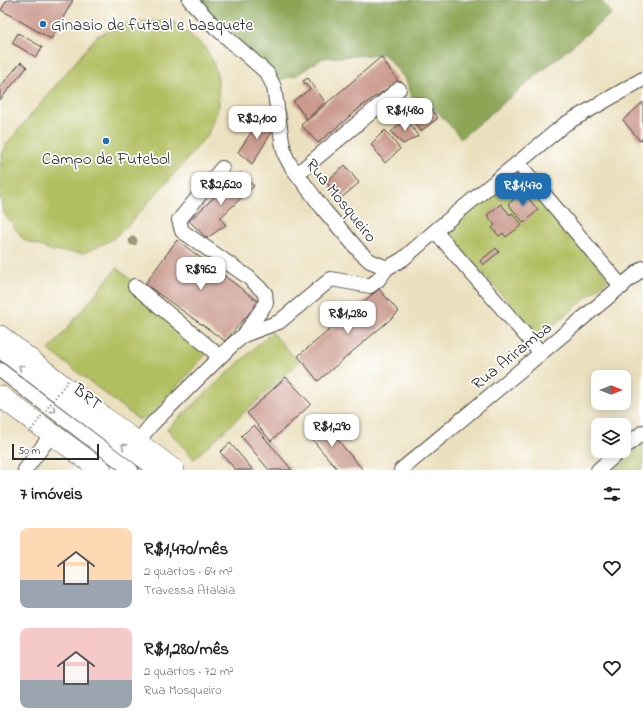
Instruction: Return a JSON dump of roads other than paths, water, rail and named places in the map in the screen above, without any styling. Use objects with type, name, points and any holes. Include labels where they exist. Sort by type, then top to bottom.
[{"type":"highway","points":[[0,336],[174,470]]},
{"type":"highway","points":[[0,396],[101,470]]},
{"type":"street","name":"Rua Mosqueiro","points":[[190,0],[216,28],[267,73],[274,87],[285,155],[297,174],[324,210],[360,252],[370,261],[387,268]]},
{"type":"street","points":[[244,335],[279,322],[331,278],[370,286],[378,280],[387,268],[403,259],[565,124],[643,79]]},
{"type":"street","points":[[297,174],[399,89]]},
{"type":"street","points":[[518,163],[622,287]]},
{"type":"street","points":[[137,442],[152,424],[218,357],[244,335],[266,303],[265,293],[248,277],[182,231],[179,220],[222,168]]},
{"type":"street","points":[[435,231],[541,353]]},
{"type":"street","name":"Rua Ariramba","points":[[402,470],[643,268]]},
{"type":"street","points":[[135,286],[211,349],[218,357]]},
{"type":"street","name":"BRT","points":[[0,350],[155,470]]},
{"type":"street","points":[[0,370],[131,470]]},
{"type":"street","points":[[631,442],[643,432]]},
{"type":"street","points":[[26,470],[52,434]]},
{"type":"street","points":[[598,470],[612,458]]},
{"type":"place","name":"Ginasio de futsal e basquete","points":[[43,24]]},
{"type":"place","name":"Campo de Futebol","points":[[106,141]]}]
